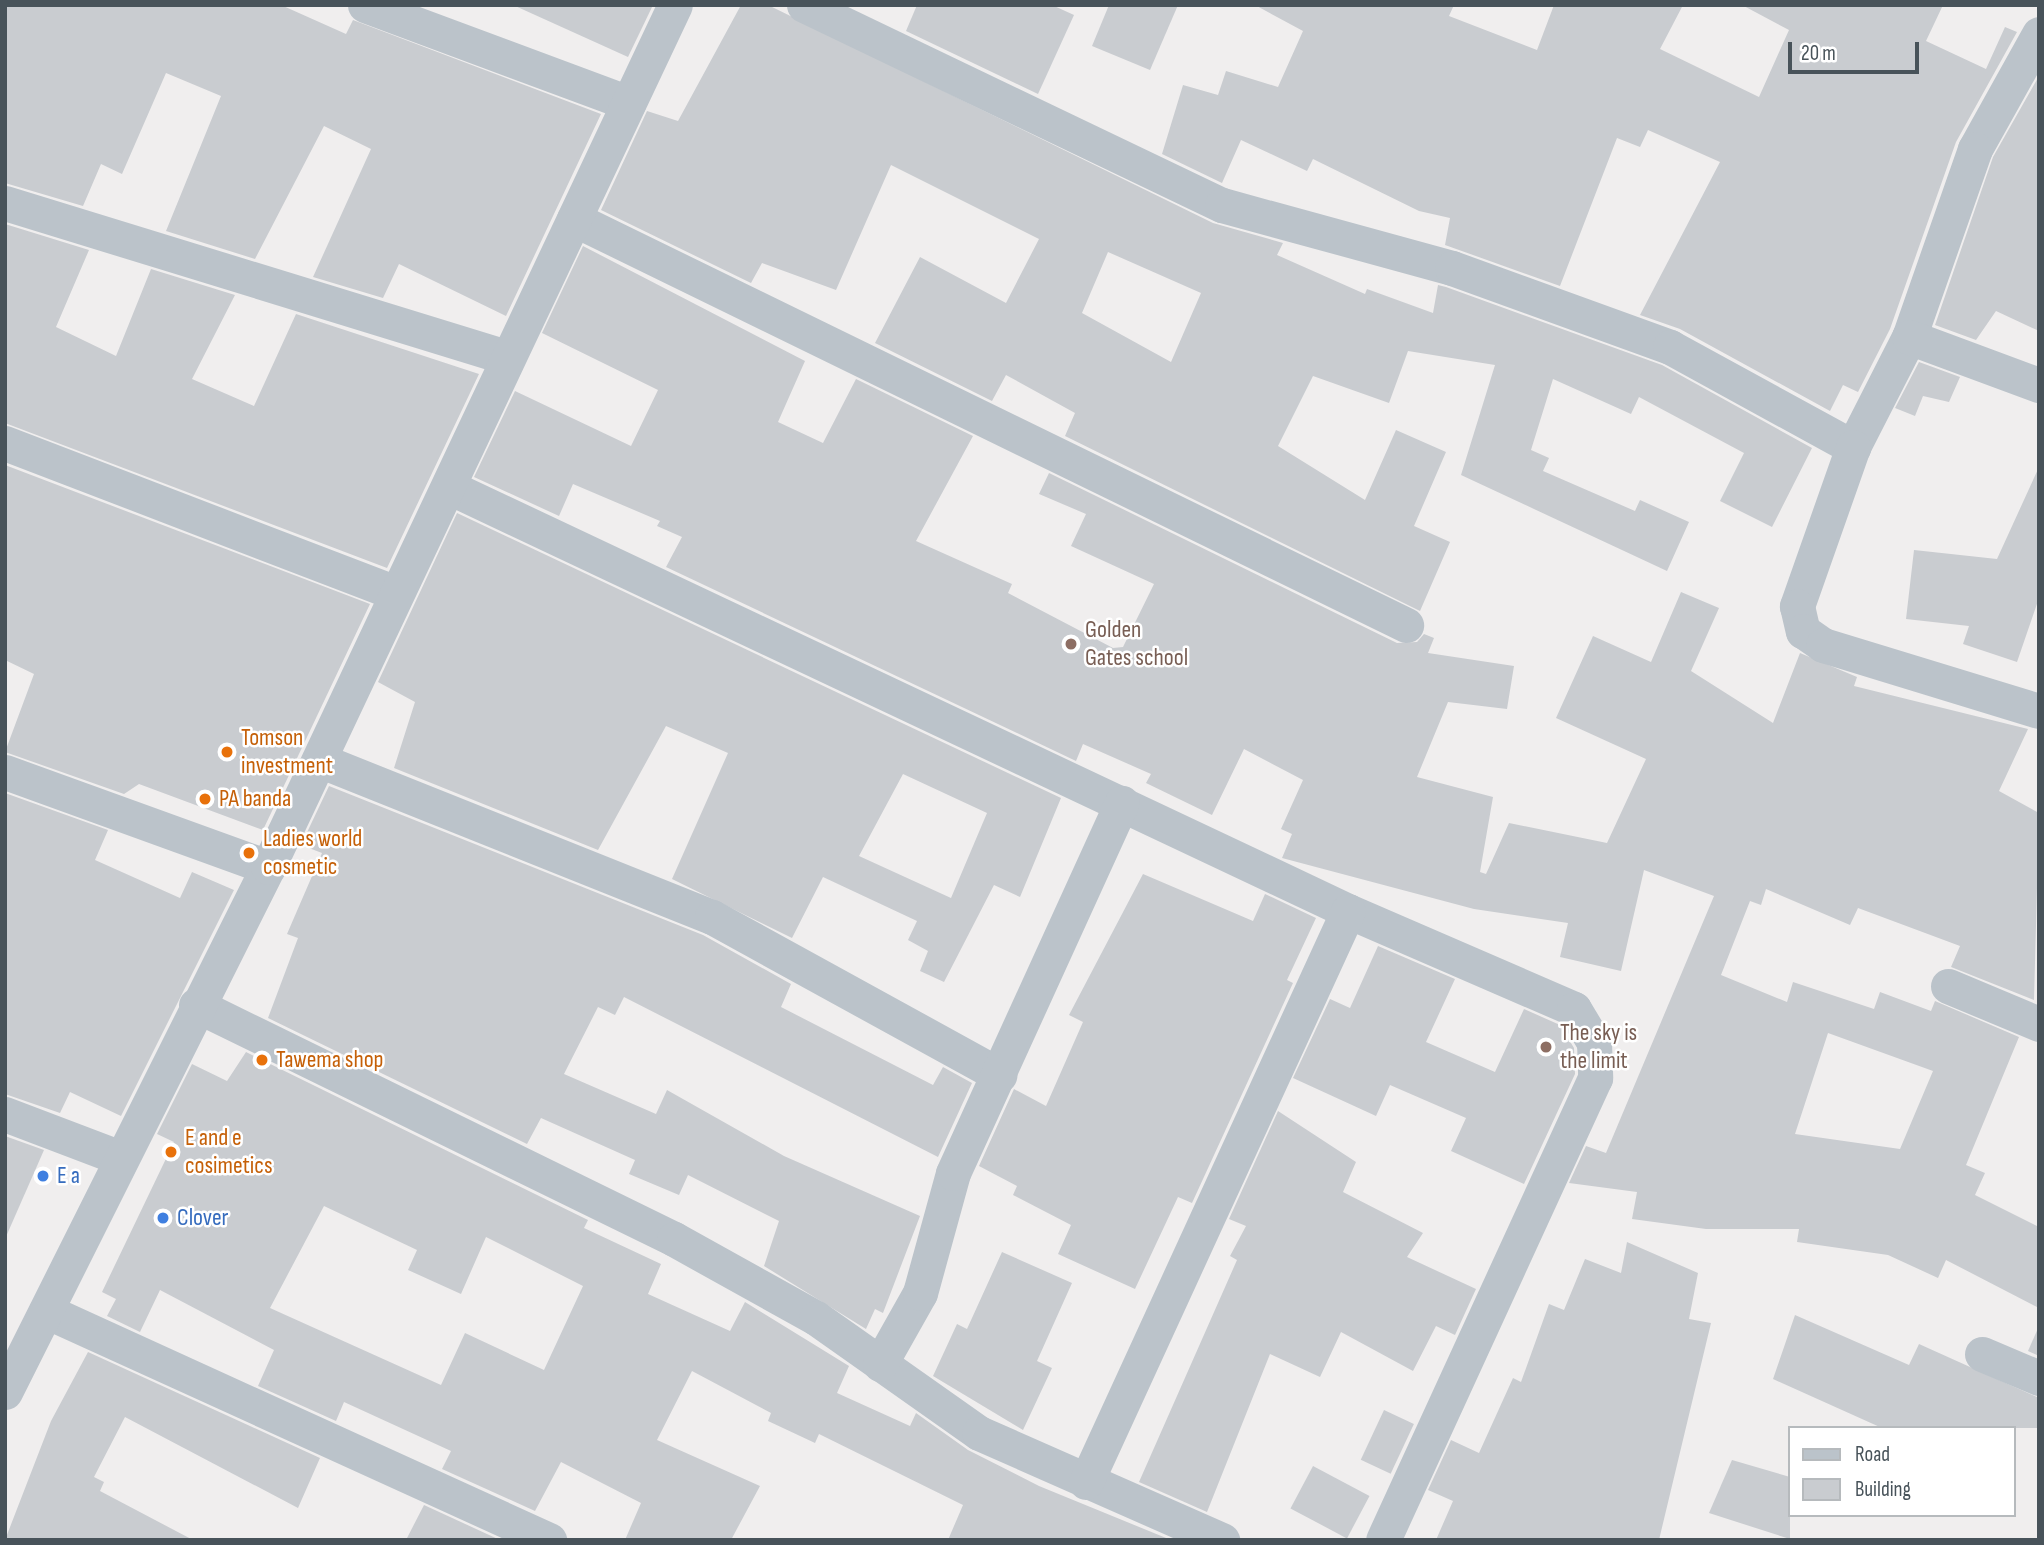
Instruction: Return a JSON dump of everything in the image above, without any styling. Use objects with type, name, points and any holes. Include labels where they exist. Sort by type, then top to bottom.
[{"type":"street","points":[[365,5],[628,103]]},
{"type":"street","points":[[5,1392],[196,1005],[268,867],[394,592],[449,487],[506,357],[675,5]]},
{"type":"street","points":[[804,5],[1222,205],[1452,268],[1670,347],[1853,447]]},
{"type":"street","points":[[2037,39],[1975,149],[1909,337],[1853,447],[1797,606],[1803,631],[1823,645],[2039,711]]},
{"type":"street","points":[[5,203],[506,357]]},
{"type":"street","points":[[574,219],[1406,625]]},
{"type":"street","points":[[1909,337],[2039,385]]},
{"type":"street","points":[[5,443],[394,592]]},
{"type":"street","points":[[449,487],[1348,911],[1574,1009],[1594,1042],[1595,1078],[1383,1540]]},
{"type":"street","points":[[318,760],[712,917],[999,1075]]},
{"type":"street","points":[[5,772],[268,867]]},
{"type":"street","points":[[880,1364],[920,1293],[953,1173],[1122,803]]},
{"type":"street","points":[[1086,1482],[1348,911]]},
{"type":"street","points":[[1948,986],[2039,1024]]},
{"type":"street","points":[[196,1005],[674,1239],[817,1318],[979,1433],[1222,1540]]},
{"type":"street","points":[[5,1114],[121,1158]]},
{"type":"street","points":[[46,1311],[549,1540]]},
{"type":"street","points":[[1982,1354],[2039,1378]]},
{"type":"building","points":[[5,5],[281,5],[346,34],[353,20],[601,114],[506,316],[399,264],[383,298],[313,277],[371,149],[324,126],[255,259],[166,231],[221,96],[166,73],[122,174],[101,164],[83,206],[5,183]]},
{"type":"building","points":[[513,5],[653,5],[628,57]]},
{"type":"building","points":[[741,5],[768,5],[1213,223],[1283,243],[1277,255],[1365,294],[1367,289],[1433,313],[1438,285],[1446,287],[1662,365],[1812,448],[1772,527],[1720,501],[1744,453],[1639,397],[1631,414],[1553,379],[1531,450],[1549,458],[1543,471],[1635,511],[1640,500],[1689,522],[1667,571],[1461,475],[1495,365],[1408,351],[1389,403],[1313,376],[1278,446],[1365,500],[1396,430],[1446,452],[1414,526],[1450,542],[1420,611],[1065,436],[1075,413],[1006,375],[992,401],[875,343],[920,257],[1006,303],[1039,239],[891,165],[836,290],[762,263],[751,283],[601,210],[647,111],[678,121]],"holes":[[[1108,252],[1201,293],[1171,362],[1082,313]]]},
{"type":"building","points":[[917,5],[1052,5],[1074,15],[1038,94],[906,31]]},
{"type":"building","points":[[1109,5],[1178,5],[1150,70],[1092,46]]},
{"type":"building","points":[[1255,5],[1454,5],[1449,16],[1537,50],[1554,5],[1683,5],[1660,49],[1759,97],[1789,30],[1742,5],[1943,5],[1926,41],[1986,69],[2005,27],[2017,32],[1956,142],[1890,329],[1858,392],[1843,385],[1830,411],[1680,329],[1640,315],[1720,162],[1648,130],[1640,147],[1617,138],[1560,286],[1445,245],[1450,218],[1419,211],[1313,159],[1307,171],[1241,140],[1222,183],[1162,154],[1183,85],[1218,95],[1226,71],[1278,87],[1303,31]]},
{"type":"building","points":[[2039,76],[2039,331],[1996,311],[1976,340],[1935,325],[1993,157]]},
{"type":"building","points":[[5,224],[89,250],[56,327],[116,356],[151,269],[235,295],[192,379],[254,406],[296,314],[479,374],[387,568],[5,423]]},
{"type":"building","points":[[583,246],[805,361],[778,422],[823,443],[856,379],[973,436],[916,541],[1012,584],[1008,593],[1113,648],[1123,647],[1154,584],[1071,546],[1086,514],[1039,494],[1049,473],[1397,643],[1417,642],[1424,634],[1434,638],[1428,653],[1514,666],[1507,709],[1448,702],[1417,777],[1493,797],[1480,872],[1486,874],[1509,823],[1607,843],[1646,759],[1556,718],[1593,636],[1651,662],[1681,592],[1719,608],[1691,671],[1773,723],[1800,653],[1857,677],[1854,686],[2028,729],[1999,791],[2039,813],[2034,1000],[1951,967],[1960,946],[1858,908],[1850,925],[1766,889],[1761,905],[1750,901],[1721,975],[1787,1002],[1793,982],[1874,1009],[1880,992],[1931,1011],[1935,1001],[2019,1037],[1966,1165],[1985,1173],[1975,1195],[2039,1227],[2039,1308],[1946,1260],[1938,1278],[1888,1255],[1797,1242],[1799,1229],[1706,1229],[1632,1219],[1637,1192],[1569,1183],[1586,1146],[1606,1153],[1714,896],[1644,870],[1621,971],[1560,957],[1568,923],[1474,909],[1282,858],[1292,834],[1281,829],[1303,780],[1244,749],[1212,815],[1146,783],[1151,774],[1083,744],[1076,761],[666,567],[682,537],[657,526],[660,521],[573,484],[559,516],[474,477],[515,391],[631,446],[658,390],[542,333]],"holes":[[[1828,1033],[1933,1071],[1900,1149],[1795,1134]]]},
{"type":"building","points":[[1919,362],[1960,377],[1949,402],[1923,396],[1915,416],[1895,408]]},
{"type":"building","points":[[5,465],[370,604],[263,830],[139,784],[124,794],[5,752],[34,674],[5,660]]},
{"type":"building","points":[[2039,467],[2039,598],[2017,662],[1963,644],[1969,626],[1906,619],[1914,550],[1997,559]]},
{"type":"building","points":[[457,513],[1061,798],[1020,897],[994,885],[944,982],[920,971],[928,951],[908,940],[917,921],[823,877],[792,938],[672,879],[728,753],[666,726],[598,850],[394,768],[415,702],[378,682]],"holes":[[[903,774],[987,813],[951,898],[859,856]]]},
{"type":"building","points":[[329,786],[703,935],[791,984],[781,1007],[933,1085],[943,1067],[972,1083],[938,1157],[624,997],[615,1015],[598,1007],[564,1074],[656,1114],[667,1090],[784,1156],[920,1216],[883,1313],[875,1309],[866,1329],[764,1266],[779,1221],[688,1175],[679,1195],[629,1174],[635,1160],[541,1118],[527,1144],[268,1018],[298,938],[287,934],[322,853],[301,845]]},
{"type":"building","points":[[5,793],[108,830],[95,860],[180,898],[192,872],[234,890],[121,1116],[70,1092],[60,1113],[5,1094]]},
{"type":"building","points":[[1143,874],[1253,921],[1265,894],[1316,918],[1287,980],[1293,983],[1192,1203],[1178,1197],[1135,1289],[1058,1254],[1071,1225],[1013,1195],[1017,1186],[979,1166],[1014,1089],[1046,1106],[1083,1022],[1069,1015]]},
{"type":"building","points":[[1378,946],[1455,979],[1426,1042],[1495,1072],[1524,1009],[1560,1025],[1574,1048],[1575,1074],[1524,1184],[1451,1151],[1466,1118],[1390,1085],[1376,1116],[1293,1078],[1330,999],[1350,1008]]},
{"type":"building","points":[[246,1052],[588,1220],[584,1228],[661,1264],[648,1294],[730,1331],[745,1302],[849,1366],[837,1393],[910,1426],[916,1413],[968,1450],[1039,1486],[1171,1540],[948,1540],[963,1505],[819,1434],[815,1443],[768,1421],[771,1413],[692,1371],[657,1440],[760,1486],[731,1540],[625,1540],[641,1503],[561,1462],[535,1511],[442,1469],[451,1451],[344,1402],[336,1421],[258,1386],[274,1350],[160,1290],[140,1332],[107,1316],[116,1299],[102,1292],[174,1142],[157,1134],[192,1064],[227,1081]],"holes":[[[324,1206],[417,1250],[408,1270],[461,1294],[486,1237],[583,1286],[544,1370],[465,1333],[441,1385],[270,1308]]]},
{"type":"building","points":[[1278,1111],[1356,1162],[1343,1192],[1423,1233],[1407,1257],[1476,1289],[1455,1335],[1436,1326],[1413,1371],[1341,1332],[1320,1377],[1270,1354],[1207,1512],[1139,1482],[1237,1260],[1230,1256],[1246,1226],[1229,1219]]},
{"type":"building","points":[[5,1136],[44,1150],[5,1239]]},
{"type":"building","points":[[1627,1242],[1698,1273],[1689,1319],[1711,1323],[1659,1540],[1436,1540],[1453,1501],[1428,1490],[1451,1440],[1479,1453],[1513,1378],[1521,1382],[1549,1304],[1564,1310],[1585,1259],[1621,1273]]},
{"type":"building","points":[[1002,1252],[1072,1283],[1037,1361],[1052,1368],[1023,1430],[933,1376],[957,1324],[967,1329]]},
{"type":"building","points":[[1795,1315],[1909,1365],[1919,1344],[2039,1398],[2039,1428],[1878,1426],[1773,1379]]},
{"type":"building","points":[[2039,1326],[2039,1356],[2028,1351]]},
{"type":"building","points":[[88,1352],[320,1458],[298,1508],[125,1417],[94,1477],[104,1482],[100,1491],[193,1540],[5,1540],[51,1421]]},
{"type":"building","points":[[1384,1410],[1414,1424],[1391,1474],[1361,1460]]},
{"type":"building","points":[[1732,1460],[1788,1476],[1790,1539],[1709,1513]]},
{"type":"building","points":[[1313,1466],[1370,1496],[1347,1538],[1290,1508]]},
{"type":"building","points":[[424,1505],[500,1540],[406,1540]]},
{"type":"place","name":"Golden Gates school","points":[[1071,644]]},
{"type":"place","name":"Tomson investment","points":[[227,752]]},
{"type":"place","name":"PA banda","points":[[205,799]]},
{"type":"place","name":"Ladies world cosmetic","points":[[249,853]]},
{"type":"place","name":"The sky is the limit","points":[[1546,1047]]},
{"type":"place","name":"Tawema shop","points":[[262,1060]]},
{"type":"place","name":"E and e cosimetics","points":[[171,1152]]},
{"type":"place","name":"E a","points":[[43,1176]]},
{"type":"place","name":"Clover","points":[[163,1218]]}]
